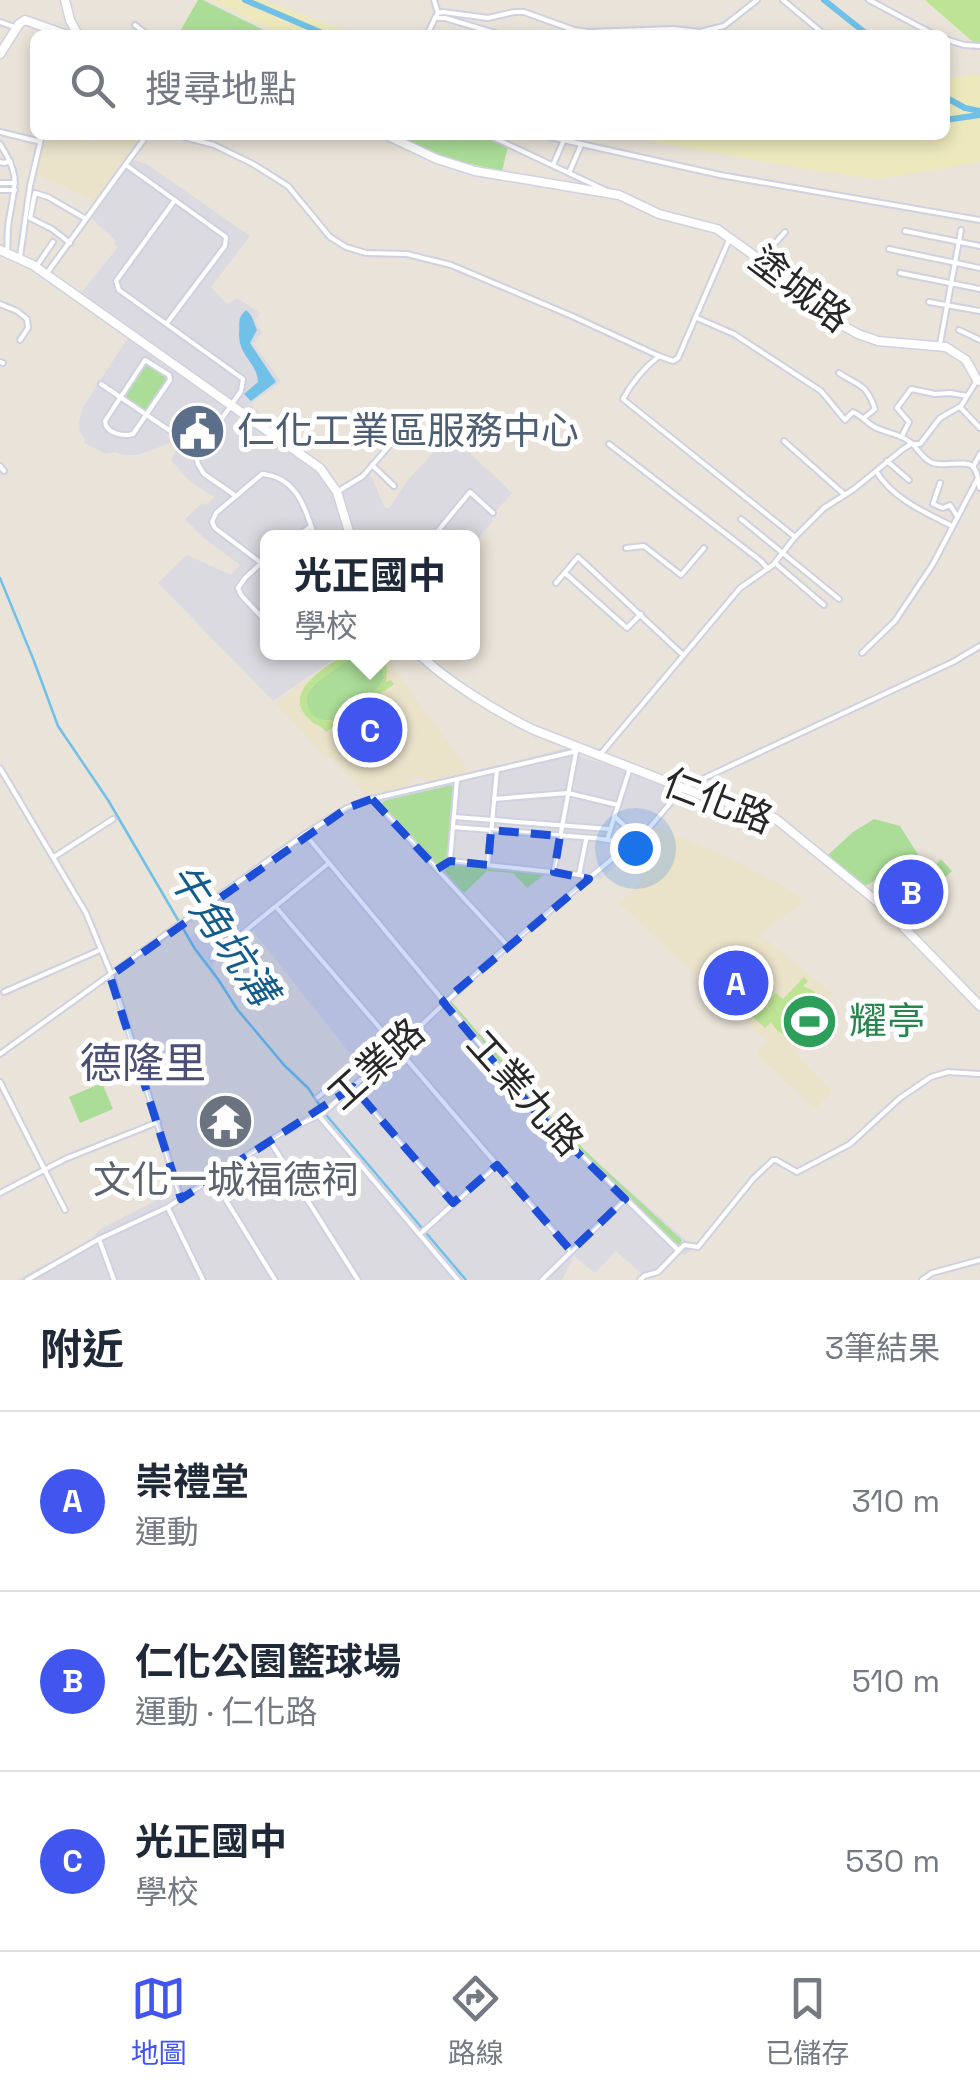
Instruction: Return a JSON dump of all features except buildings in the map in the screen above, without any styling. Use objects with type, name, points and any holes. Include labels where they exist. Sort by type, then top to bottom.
[{"type":"main road","points":[[64,30],[66,0]]},
{"type":"main road","points":[[64,30],[68,12]]},
{"type":"main road","points":[[0,54],[23,20],[61,30]]},
{"type":"main road","name":"塗城路","points":[[396,140],[437,160],[475,171],[614,194],[660,214],[709,226],[731,237],[858,334],[900,344],[940,346]]},
{"type":"main road","points":[[4,251],[36,267],[320,468],[337,492],[349,530]]},
{"type":"main road","points":[[940,346],[966,360],[979,380]]},
{"type":"main road","name":"仁化路","points":[[427,660],[517,721],[683,788],[756,810],[787,826],[893,916],[980,1006]]},
{"type":"street","points":[[429,30],[436,16],[434,0]]},
{"type":"street","points":[[708,30],[724,26],[757,0]]},
{"type":"street","points":[[783,0],[819,30]]},
{"type":"street","points":[[869,0],[926,30]]},
{"type":"street","points":[[436,16],[446,11],[488,18],[524,12],[574,30]]},
{"type":"street","points":[[436,16],[485,30]]},
{"type":"street","points":[[0,22],[17,28]]},
{"type":"street","points":[[135,25],[142,30]]},
{"type":"street","points":[[655,30],[683,30]]},
{"type":"street","points":[[950,41],[980,46]]},
{"type":"street","points":[[0,132],[30,139]]},
{"type":"street","points":[[20,257],[41,140]]},
{"type":"street","points":[[46,274],[143,140]]},
{"type":"street","points":[[193,140],[253,164],[288,186],[330,238],[346,247],[366,253],[422,256],[451,265],[673,361],[678,358],[731,237]]},
{"type":"street","name":"塗城路","points":[[499,140],[614,194]]},
{"type":"street","points":[[557,140],[720,175],[980,220]]},
{"type":"street","points":[[553,165],[564,142]]},
{"type":"street","points":[[0,144],[14,169],[15,186],[4,251]]},
{"type":"street","points":[[569,174],[580,146]]},
{"type":"street","points":[[0,162],[10,161]]},
{"type":"street","points":[[126,165],[225,235],[226,243],[167,323]]},
{"type":"street","points":[[0,186],[15,186]]},
{"type":"street","points":[[70,242],[30,218],[36,194],[86,219]]},
{"type":"street","points":[[175,200],[116,281],[119,290],[241,377],[243,387],[196,456]]},
{"type":"street","points":[[940,346],[961,230]]},
{"type":"street","points":[[905,231],[980,246]]},
{"type":"street","points":[[0,232],[8,234]]},
{"type":"street","points":[[760,260],[786,232]]},
{"type":"street","points":[[36,267],[53,242]]},
{"type":"street","points":[[889,249],[980,268]]},
{"type":"street","points":[[900,273],[980,289]]},
{"type":"street","points":[[929,302],[980,311]]},
{"type":"street","points":[[0,304],[27,320],[28,328],[20,340]]},
{"type":"street","points":[[695,318],[734,334],[821,390],[845,420],[853,412],[901,437],[926,459],[949,466],[973,466],[980,488]]},
{"type":"street","points":[[966,334],[968,322]]},
{"type":"street","points":[[959,330],[980,340]]},
{"type":"street","points":[[660,356],[632,384],[624,399],[795,537]]},
{"type":"street","points":[[145,360],[169,375],[170,380],[148,415],[131,436],[106,428],[105,421],[145,360]]},
{"type":"street","points":[[839,373],[870,393],[876,410],[864,418]]},
{"type":"street","points":[[599,756],[738,590],[775,563],[826,506],[911,444],[920,444],[940,418],[960,407],[979,380]]},
{"type":"street","points":[[101,384],[185,442],[207,476],[236,496]]},
{"type":"street","points":[[901,437],[908,422],[896,408],[912,389],[967,396]]},
{"type":"street","points":[[960,407],[980,428]]},
{"type":"street","points":[[337,492],[356,482],[395,440]]},
{"type":"street","points":[[784,441],[845,495]]},
{"type":"street","points":[[609,444],[768,569]]},
{"type":"street","points":[[973,466],[980,454]]},
{"type":"street","points":[[887,461],[910,480]]},
{"type":"street","points":[[372,465],[394,486]]},
{"type":"street","points":[[876,470],[898,495],[952,526]]},
{"type":"street","points":[[260,616],[238,590],[260,562],[213,526],[214,515],[259,476],[270,474],[300,496],[312,530]]},
{"type":"street","points":[[862,653],[895,620],[934,564],[978,475]]},
{"type":"street","points":[[940,483],[933,504],[943,508],[950,505],[957,516]]},
{"type":"street","points":[[439,530],[470,492],[493,513]]},
{"type":"street","points":[[741,519],[839,599]]},
{"type":"street","points":[[306,530],[311,526]]},
{"type":"street","points":[[626,548],[644,546],[681,576],[704,548]]},
{"type":"street","points":[[556,583],[578,557],[683,656]]},
{"type":"street","points":[[775,563],[824,605]]},
{"type":"street","points":[[564,573],[627,628],[640,614]]},
{"type":"street","points":[[683,788],[954,662],[980,646]]},
{"type":"street","points":[[0,1054],[305,834],[347,808],[573,752],[576,747]]},
{"type":"street","points":[[554,872],[576,747]]},
{"type":"street","points":[[0,768],[81,903],[110,976],[182,1199]]},
{"type":"street","points":[[607,840],[630,768]]},
{"type":"street","points":[[488,865],[497,770]]},
{"type":"street","points":[[450,862],[457,780]]},
{"type":"street","name":"工業路","points":[[28,1280],[99,1238],[168,1207],[270,1140],[328,1110],[444,1002],[638,838],[683,788]]},
{"type":"street","points":[[494,799],[568,793],[618,804]]},
{"type":"street","points":[[372,799],[508,946]]},
{"type":"street","points":[[454,816],[609,829]]},
{"type":"street","points":[[614,816],[638,838]]},
{"type":"street","points":[[53,857],[113,819]]},
{"type":"street","points":[[453,827],[630,844]]},
{"type":"street","name":"工業九路","points":[[305,834],[530,1105],[678,1250]]},
{"type":"street","points":[[579,874],[586,838]]},
{"type":"street","points":[[438,871],[450,862],[579,874],[589,879]]},
{"type":"street","points":[[212,958],[329,863]]},
{"type":"street","points":[[276,907],[571,1251]]},
{"type":"street","points":[[4,992],[100,950]]},
{"type":"street","points":[[318,1097],[358,1065]]},
{"type":"street","points":[[640,1280],[658,1272],[685,1244],[698,1246],[772,1160],[797,1172],[850,1144],[900,1098],[931,1077],[951,1072],[980,1074]]},
{"type":"street","points":[[0,1082],[65,1210]]},
{"type":"street","points":[[353,1087],[453,1204]]},
{"type":"street","points":[[320,1115],[422,1232],[458,1280]]},
{"type":"street","points":[[0,1194],[44,1170],[158,1122]]},
{"type":"street","points":[[270,1140],[358,1280]]},
{"type":"street","points":[[422,1232],[496,1164]]},
{"type":"street","points":[[213,1180],[274,1280]]},
{"type":"street","points":[[542,1280],[625,1200]]},
{"type":"street","points":[[168,1207],[203,1280]]},
{"type":"street","points":[[99,1238],[114,1280]]},
{"type":"street","points":[[922,1280],[932,1272],[980,1260]]},
{"type":"highlighted area","points":[[372,799],[437,869],[450,861],[488,865],[491,830],[560,836],[554,872],[589,879],[443,1002],[534,1110],[625,1199],[571,1251],[497,1165],[453,1203],[353,1087],[181,1199],[110,976],[347,808]]},
{"type":"shaded area","points":[[136,140],[94,200],[37,174],[42,143]]},
{"type":"shaded area","points":[[132,159],[148,165],[250,236],[211,287],[227,304],[237,298],[260,313],[255,320],[262,333],[254,344],[281,382],[250,404],[327,467],[341,490],[370,474],[385,508],[389,508],[408,480],[450,434],[512,493],[480,536],[480,530],[260,530],[260,660],[333,660],[273,701],[158,583],[187,555],[231,575],[240,565],[185,519],[215,497],[190,482],[171,460],[178,447],[171,443],[137,455],[123,455],[106,454],[84,443],[79,421],[83,407],[129,336],[76,299],[118,247],[90,217]]},
{"type":"shaded area","points":[[335,660],[387,660],[469,771],[427,781],[419,776],[405,786],[367,796],[275,703]]},
{"type":"shaded area","points":[[566,748],[575,755],[680,791],[631,852],[600,880],[596,877],[566,898],[448,998],[579,1146],[694,1247],[685,1255],[680,1253],[658,1276],[646,1278],[616,1251],[595,1273],[574,1256],[562,1280],[17,1280],[93,1238],[100,1229],[200,1183],[267,1138],[317,1112],[364,1071],[253,931],[213,964],[227,996],[182,928],[190,937],[230,903],[226,897],[308,836],[352,809],[407,787]]},
{"type":"shaded area","points":[[658,828],[734,860],[805,901],[760,934],[831,993],[831,1004],[804,1034],[796,1054],[832,1091],[815,1109],[756,1053],[767,1041],[619,903],[643,881],[631,850]]},
{"type":"green space","points":[[198,0],[203,0],[264,30],[181,30]]},
{"type":"green space","points":[[925,0],[980,0],[980,48]]},
{"type":"green space","points":[[404,140],[493,140],[508,147],[502,171],[440,157]]},
{"type":"green space","points":[[145,364],[158,369],[167,380],[148,411],[124,395]]},
{"type":"green space","points":[[337,660],[348,660],[312,686],[307,696],[308,708],[323,720],[332,720],[380,685],[383,669],[374,660],[383,660],[387,666],[386,682],[391,680],[394,684],[326,732],[308,718],[300,698],[320,672]]},
{"type":"green space","points":[[348,660],[375,660],[383,669],[383,679],[365,698],[332,720],[322,720],[309,711],[308,694]]},
{"type":"green space","points":[[452,785],[447,860],[442,866],[382,805],[383,801]]},
{"type":"green space","points":[[874,819],[900,826],[926,867],[935,866],[941,859],[952,871],[898,915],[879,896],[887,887],[877,879],[865,886],[828,855]]},
{"type":"green space","points":[[449,864],[545,874],[527,888],[513,873],[487,871],[464,893],[445,873]]},
{"type":"green space","points":[[804,977],[808,981],[803,986],[814,991],[817,1006],[791,1032],[779,1032],[771,1022],[765,1028],[746,1011],[768,986],[774,992],[763,1004],[771,1011],[765,1004],[776,993],[783,999]]},
{"type":"green space","points":[[451,1001],[551,1117],[681,1239],[681,1245],[536,1106]]},
{"type":"green space","points":[[102,1083],[113,1109],[80,1123],[69,1097]]},
{"type":"sand","points":[[211,0],[264,0],[348,30],[272,30]]},
{"type":"sand","points":[[980,75],[980,162],[878,179],[645,140],[950,140],[950,78]]},
{"type":"water","points":[[246,310],[257,330],[250,343],[276,382],[251,401],[244,394],[258,382],[257,375],[239,334],[240,318]]},
{"type":"waterway","points":[[245,0],[315,30]]},
{"type":"waterway","points":[[824,0],[862,30]]},
{"type":"waterway","points":[[950,100],[980,111]]},
{"type":"waterway","points":[[950,119],[980,115]]},
{"type":"waterway","name":"牛角坑溝","points":[[0,578],[58,726],[108,800],[195,949],[237,1009],[308,1088],[327,1116],[466,1280]]},
{"type":"place","name":"仁化工業區服務中心","points":[[198,431]]},
{"type":"place","name":"光正國中","points":[[370,730]]},
{"type":"place","name":"仁化公園籃球場","points":[[911,892]]},
{"type":"place","name":"崇禮堂","points":[[736,983]]},
{"type":"place","name":"耀亭","points":[[810,1021]]},
{"type":"place","name":"文化一城福德祠","points":[[226,1122]]},
{"type":"district","name":"德隆里","points":[[143,1063]]}]
